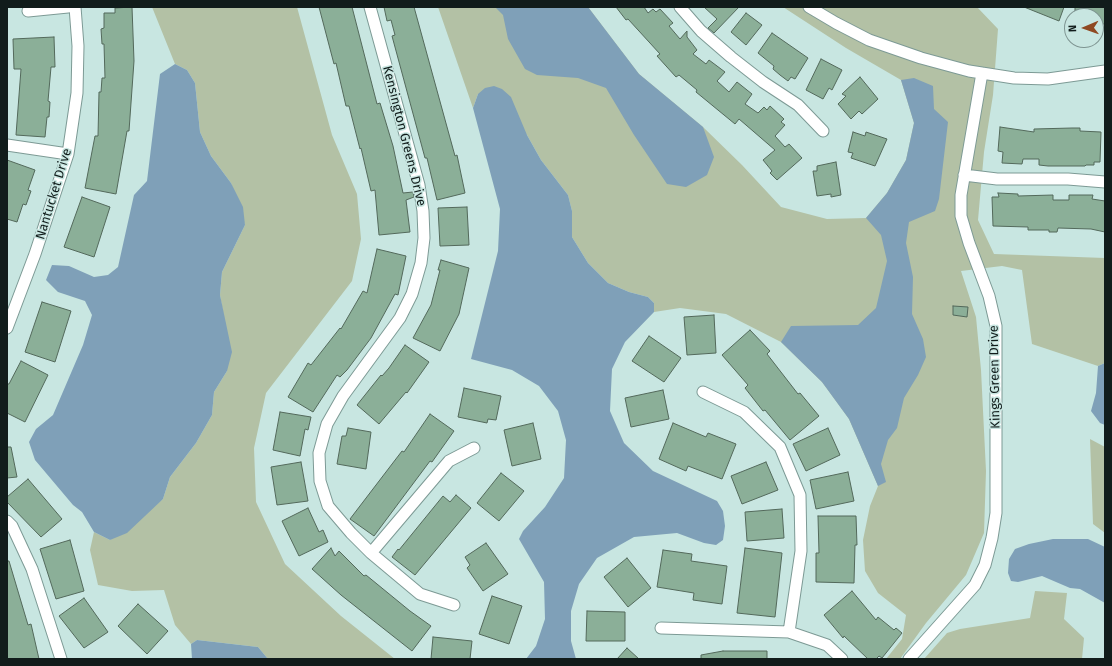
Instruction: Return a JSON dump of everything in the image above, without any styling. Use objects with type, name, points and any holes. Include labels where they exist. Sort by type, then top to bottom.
[{"type":"street","points":[[28,11],[68,7]]},
{"type":"street","name":"Nantucket Drive","points":[[7,328],[35,254],[68,154],[77,93],[78,46],[75,7]]},
{"type":"street","name":"Kensington Greens Drive","points":[[370,7],[418,185],[423,211],[424,238],[421,263],[412,294],[400,318],[343,396],[327,424],[319,453],[320,481],[328,506],[351,533],[371,553],[420,594],[454,605]]},
{"type":"street","points":[[680,7],[701,31],[763,82],[798,105],[823,131]]},
{"type":"street","points":[[809,7],[848,30],[875,42],[945,65],[1014,78],[1048,78],[1105,71]]},
{"type":"street","name":"Kings Green Drive","points":[[909,659],[975,585],[985,565],[992,538],[996,513],[996,326],[989,296],[969,243],[961,216],[961,196],[964,175],[982,73]]},
{"type":"street","points":[[7,145],[68,154]]},
{"type":"street","points":[[964,175],[997,179],[1068,179],[1105,182]]},
{"type":"street","points":[[703,392],[744,412],[780,447],[800,495],[801,551],[789,632]]},
{"type":"street","points":[[371,553],[449,461],[474,448]]},
{"type":"street","points":[[7,520],[12,526],[32,570],[61,659]]},
{"type":"street","points":[[661,628],[789,632],[827,645],[842,659]]},
{"type":"green space","points":[[152,7],[297,7],[332,135],[357,194],[361,239],[352,281],[266,393],[254,448],[256,502],[285,564],[341,616],[395,659],[268,659],[258,647],[197,640],[191,644],[175,625],[164,590],[132,591],[98,585],[90,550],[94,532],[110,540],[163,499],[170,477],[196,443],[212,415],[214,392],[227,371],[225,324],[220,295],[222,272],[245,225],[231,183],[211,156],[200,132],[195,83],[187,70],[175,64]]},
{"type":"green space","points":[[438,7],[588,7],[639,74],[703,127],[742,165],[781,207],[827,219],[866,218],[887,193],[906,160],[914,123],[901,80],[846,48],[783,7],[977,7],[998,29],[993,95],[984,152],[978,220],[994,254],[1105,258],[1105,363],[1098,366],[1032,344],[1022,270],[1002,266],[961,271],[976,317],[981,370],[986,471],[984,533],[966,575],[926,623],[900,659],[886,659],[902,639],[906,615],[878,593],[865,571],[863,540],[870,506],[878,486],[849,419],[822,382],[781,342],[726,314],[680,308],[654,312],[654,303],[648,297],[629,292],[608,283],[588,263],[572,237],[572,211],[568,195],[541,160],[527,135],[478,94],[473,108]]},
{"type":"green space","points":[[1090,439],[1105,447],[1105,533],[1093,524]]},
{"type":"green space","points":[[1035,591],[1067,593],[1064,619],[1084,638],[1082,659],[924,659],[947,633],[960,629],[1030,618]]},
{"type":"water","points":[[495,7],[588,7],[639,74],[703,127],[714,157],[707,175],[686,187],[667,184],[634,135],[606,88],[578,78],[537,75],[525,69],[508,39],[503,15]]},
{"type":"water","points":[[175,64],[187,70],[195,83],[200,132],[211,156],[231,183],[243,207],[245,225],[222,272],[220,295],[232,352],[227,371],[214,392],[212,415],[196,443],[170,477],[163,499],[127,533],[110,540],[94,532],[82,512],[73,505],[35,460],[29,442],[36,429],[53,415],[83,345],[92,315],[85,301],[58,292],[46,280],[52,265],[69,266],[94,277],[108,275],[118,267],[134,195],[147,181],[160,74]]},
{"type":"water","points":[[914,78],[933,86],[934,109],[948,122],[939,199],[935,211],[909,222],[906,243],[913,277],[912,314],[923,339],[926,357],[918,375],[904,398],[897,428],[888,440],[881,464],[886,482],[878,486],[849,419],[822,382],[781,342],[791,326],[858,325],[876,308],[887,261],[881,235],[866,218],[887,193],[906,160],[914,123],[901,80]]},
{"type":"water","points":[[494,86],[502,89],[511,97],[527,135],[541,160],[568,195],[572,211],[572,237],[588,263],[608,283],[629,292],[648,297],[654,303],[654,312],[625,342],[612,369],[610,411],[624,443],[653,471],[717,501],[723,511],[725,526],[723,540],[716,545],[704,543],[677,533],[634,537],[597,558],[579,584],[571,611],[571,641],[576,659],[526,659],[536,646],[545,619],[544,582],[519,539],[523,531],[545,507],[564,478],[566,440],[558,411],[539,386],[512,370],[471,359],[498,251],[500,209],[473,108],[478,94],[485,88]]},
{"type":"water","points":[[1105,363],[1105,425],[1100,423],[1091,411],[1096,393],[1098,366]]},
{"type":"water","points":[[1053,539],[1088,539],[1105,547],[1105,603],[1080,589],[1070,588],[1042,576],[1018,582],[1011,581],[1008,573],[1009,559],[1015,549],[1029,544]]},
{"type":"water","points":[[197,640],[258,647],[268,659],[192,659],[191,644]]},
{"type":"building","points":[[132,7],[134,61],[129,131],[127,131],[116,194],[85,188],[95,136],[98,136],[99,92],[101,92],[102,78],[105,78],[104,44],[102,44],[101,29],[104,28],[104,13],[115,13],[115,8]]},
{"type":"building","points":[[319,7],[352,7],[377,104],[380,103],[393,146],[403,193],[413,192],[414,197],[406,200],[410,232],[379,235],[375,190],[371,191],[361,148],[360,149],[349,106],[346,106],[336,63],[334,64]]},
{"type":"building","points":[[384,7],[414,7],[455,156],[457,155],[465,193],[437,200],[427,158],[425,158],[392,36],[395,35],[391,20],[387,21]]},
{"type":"building","points":[[616,7],[644,7],[648,13],[653,9],[656,12],[660,9],[673,23],[669,26],[680,39],[687,31],[687,37],[697,50],[693,54],[706,64],[709,60],[725,72],[717,81],[729,92],[737,82],[752,94],[745,104],[758,113],[764,107],[767,110],[770,106],[784,119],[781,122],[785,125],[775,136],[785,147],[789,144],[802,158],[777,180],[770,173],[772,171],[763,160],[775,150],[739,119],[735,124],[696,92],[697,90],[679,75],[676,77],[657,56],[660,54],[628,19],[626,20]]},
{"type":"building","points":[[704,7],[739,7],[714,33],[708,28],[717,19]]},
{"type":"building","points":[[1024,7],[1064,7],[1059,21]]},
{"type":"building","points":[[1105,7],[1105,24],[1104,8],[1075,8]]},
{"type":"building","points":[[746,13],[762,25],[746,45],[731,32]]},
{"type":"building","points":[[772,33],[808,58],[795,79],[791,77],[788,81],[773,69],[774,66],[758,53]]},
{"type":"building","points":[[54,37],[55,67],[51,67],[48,101],[50,102],[49,117],[47,117],[45,137],[16,135],[21,69],[14,69],[13,39]]},
{"type":"building","points":[[821,59],[842,70],[832,90],[829,88],[823,99],[806,90]]},
{"type":"building","points":[[860,77],[878,99],[862,114],[859,111],[851,119],[838,104],[846,96],[842,94]]},
{"type":"building","points":[[1000,127],[1034,132],[1034,129],[1080,128],[1080,131],[1101,132],[1100,162],[1094,162],[1094,165],[1085,166],[1039,165],[1039,159],[1023,159],[1022,164],[1002,163],[1003,152],[998,151]]},
{"type":"building","points":[[853,132],[865,136],[866,132],[887,139],[875,166],[851,158],[853,153],[848,152]]},
{"type":"building","points":[[7,160],[35,170],[28,190],[31,191],[26,205],[23,204],[17,222],[7,219]]},
{"type":"building","points":[[836,162],[841,195],[831,197],[831,194],[817,196],[813,171],[817,171],[817,166]]},
{"type":"building","points":[[998,193],[1018,194],[1018,196],[1053,195],[1053,200],[1069,200],[1069,195],[1093,195],[1092,199],[1105,201],[1105,232],[1091,229],[1058,228],[1057,232],[1049,232],[1049,230],[1028,230],[1028,227],[993,226],[992,197],[999,197]]},
{"type":"building","points":[[82,197],[110,207],[94,257],[64,247]]},
{"type":"building","points":[[467,207],[469,245],[440,246],[438,208]]},
{"type":"building","points":[[377,249],[406,256],[398,295],[395,294],[371,338],[347,370],[340,377],[337,375],[313,412],[288,397],[308,363],[311,365],[340,328],[341,329],[363,291],[367,293]]},
{"type":"building","points":[[441,260],[469,268],[459,314],[440,351],[413,338],[431,305]]},
{"type":"building","points":[[42,302],[71,311],[55,362],[25,352]]},
{"type":"building","points":[[953,306],[968,307],[967,317],[953,315]]},
{"type":"building","points":[[714,315],[716,353],[687,355],[684,317]]},
{"type":"building","points":[[750,330],[770,351],[767,354],[798,394],[800,393],[819,416],[790,440],[765,410],[763,411],[745,388],[748,385],[722,355]]},
{"type":"building","points":[[649,336],[681,358],[664,382],[632,361]]},
{"type":"building","points":[[405,345],[429,362],[407,393],[406,392],[379,424],[357,405],[381,375],[382,376],[389,368]]},
{"type":"building","points":[[21,361],[48,375],[25,422],[7,413],[7,384],[9,384]]},
{"type":"building","points":[[464,388],[501,396],[496,420],[488,419],[487,423],[458,417]]},
{"type":"building","points":[[663,390],[669,419],[631,427],[625,398]]},
{"type":"building","points":[[280,412],[311,417],[308,430],[305,429],[300,456],[273,450]]},
{"type":"building","points":[[430,414],[454,431],[432,462],[430,461],[374,536],[350,519],[402,451],[404,452]]},
{"type":"building","points":[[533,423],[541,459],[512,466],[504,430]]},
{"type":"building","points":[[673,423],[706,437],[708,433],[736,444],[722,479],[688,466],[686,471],[659,459]]},
{"type":"building","points":[[348,428],[371,432],[366,469],[337,464],[342,436],[346,436]]},
{"type":"building","points":[[828,428],[840,455],[806,471],[793,444]]},
{"type":"building","points":[[7,447],[11,447],[17,477],[7,478]]},
{"type":"building","points":[[301,462],[308,501],[277,505],[271,467]]},
{"type":"building","points":[[766,462],[778,490],[742,504],[731,476]]},
{"type":"building","points":[[848,472],[854,501],[816,509],[810,480]]},
{"type":"building","points":[[501,473],[524,491],[499,521],[477,503]]},
{"type":"building","points":[[28,479],[62,519],[41,537],[7,502],[7,497]]},
{"type":"building","points":[[456,495],[471,508],[415,575],[392,557],[443,496],[450,502]]},
{"type":"building","points":[[308,508],[319,532],[323,530],[328,542],[299,556],[282,521]]},
{"type":"building","points":[[782,509],[784,538],[747,541],[745,512]]},
{"type":"building","points":[[818,516],[856,516],[857,545],[855,545],[854,583],[816,582],[816,553],[819,553]]},
{"type":"building","points":[[70,540],[84,591],[56,599],[40,549]]},
{"type":"building","points":[[486,543],[508,574],[483,591],[467,568],[470,565],[465,557]]},
{"type":"building","points":[[331,548],[335,556],[339,551],[364,576],[366,575],[431,626],[412,651],[341,595],[312,569]]},
{"type":"building","points":[[745,548],[782,553],[775,617],[737,613]]},
{"type":"building","points":[[663,550],[692,554],[691,561],[727,566],[722,604],[693,600],[694,593],[657,587]]},
{"type":"building","points":[[627,558],[651,588],[628,607],[604,577]]},
{"type":"building","points":[[7,561],[9,561],[28,625],[31,624],[39,659],[7,659]]},
{"type":"building","points":[[852,591],[876,620],[878,617],[894,630],[896,628],[902,633],[882,658],[879,656],[876,659],[868,659],[844,636],[843,638],[824,615]]},
{"type":"building","points":[[492,596],[522,606],[509,644],[479,634]]},
{"type":"building","points":[[84,598],[108,632],[84,648],[59,616]]},
{"type":"building","points":[[138,604],[168,631],[147,654],[118,626]]},
{"type":"building","points":[[587,611],[625,612],[625,641],[586,641]]},
{"type":"building","points":[[433,637],[472,641],[470,659],[431,659]]},
{"type":"building","points":[[627,648],[639,659],[617,659]]},
{"type":"building","points":[[723,651],[767,651],[767,659],[701,659],[701,655]]}]
